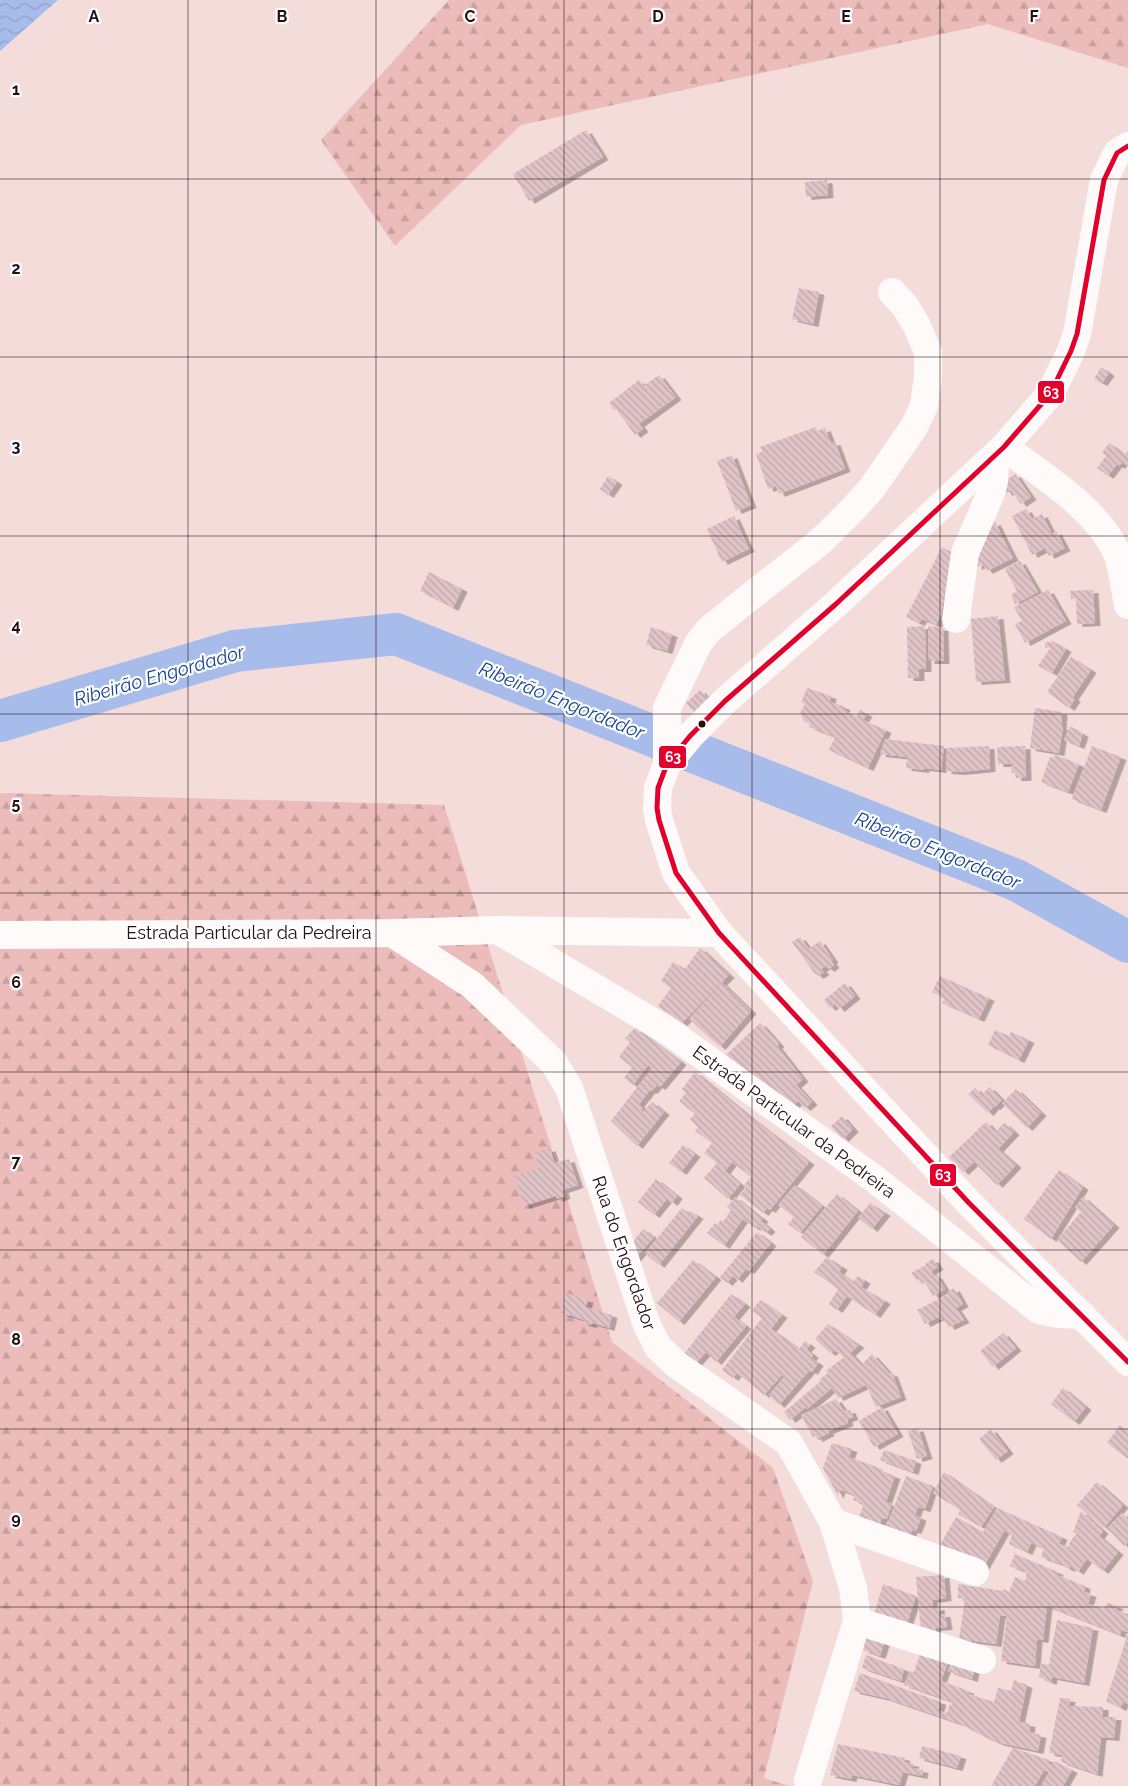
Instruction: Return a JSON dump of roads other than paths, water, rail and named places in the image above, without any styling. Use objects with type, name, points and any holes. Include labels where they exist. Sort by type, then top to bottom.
[{"type":"street","points":[[667,763],[724,701],[836,604],[1000,451],[1050,394],[1071,351],[1077,334],[1104,180],[1117,153],[1128,146]]},
{"type":"street","points":[[892,292],[905,306],[917,326],[928,352],[928,376],[924,406],[914,427],[872,488],[855,507],[821,541],[710,629],[699,642],[667,708],[667,763],[658,788],[657,808],[659,820],[676,873],[719,933],[969,1203],[1128,1362]]},
{"type":"street","points":[[1000,451],[1061,489],[1100,525],[1118,558],[1128,605]]},
{"type":"street","points":[[956,620],[965,553],[991,493],[1000,451]]},
{"type":"street","name":"Estrada Particular da Pedreira","points":[[0,935],[392,933],[497,930],[719,933]]},
{"type":"street","name":"Estrada Particular da Pedreira","points":[[497,930],[668,1031],[876,1180],[1039,1310],[1058,1314],[1082,1315]]},
{"type":"street","name":"Rua do Engordador","points":[[392,933],[472,985],[554,1062],[568,1088],[646,1323],[658,1347],[677,1365],[788,1443],[833,1522],[853,1588],[857,1621],[808,1780]]},
{"type":"street","points":[[833,1522],[975,1572]]},
{"type":"street","points":[[857,1621],[982,1660]]},
{"type":"water","points":[[0,0],[58,0],[0,51]]},
{"type":"waterway","name":"Ribeirão Engordador","points":[[0,721],[235,651],[396,634],[1016,880],[1128,942]]}]
